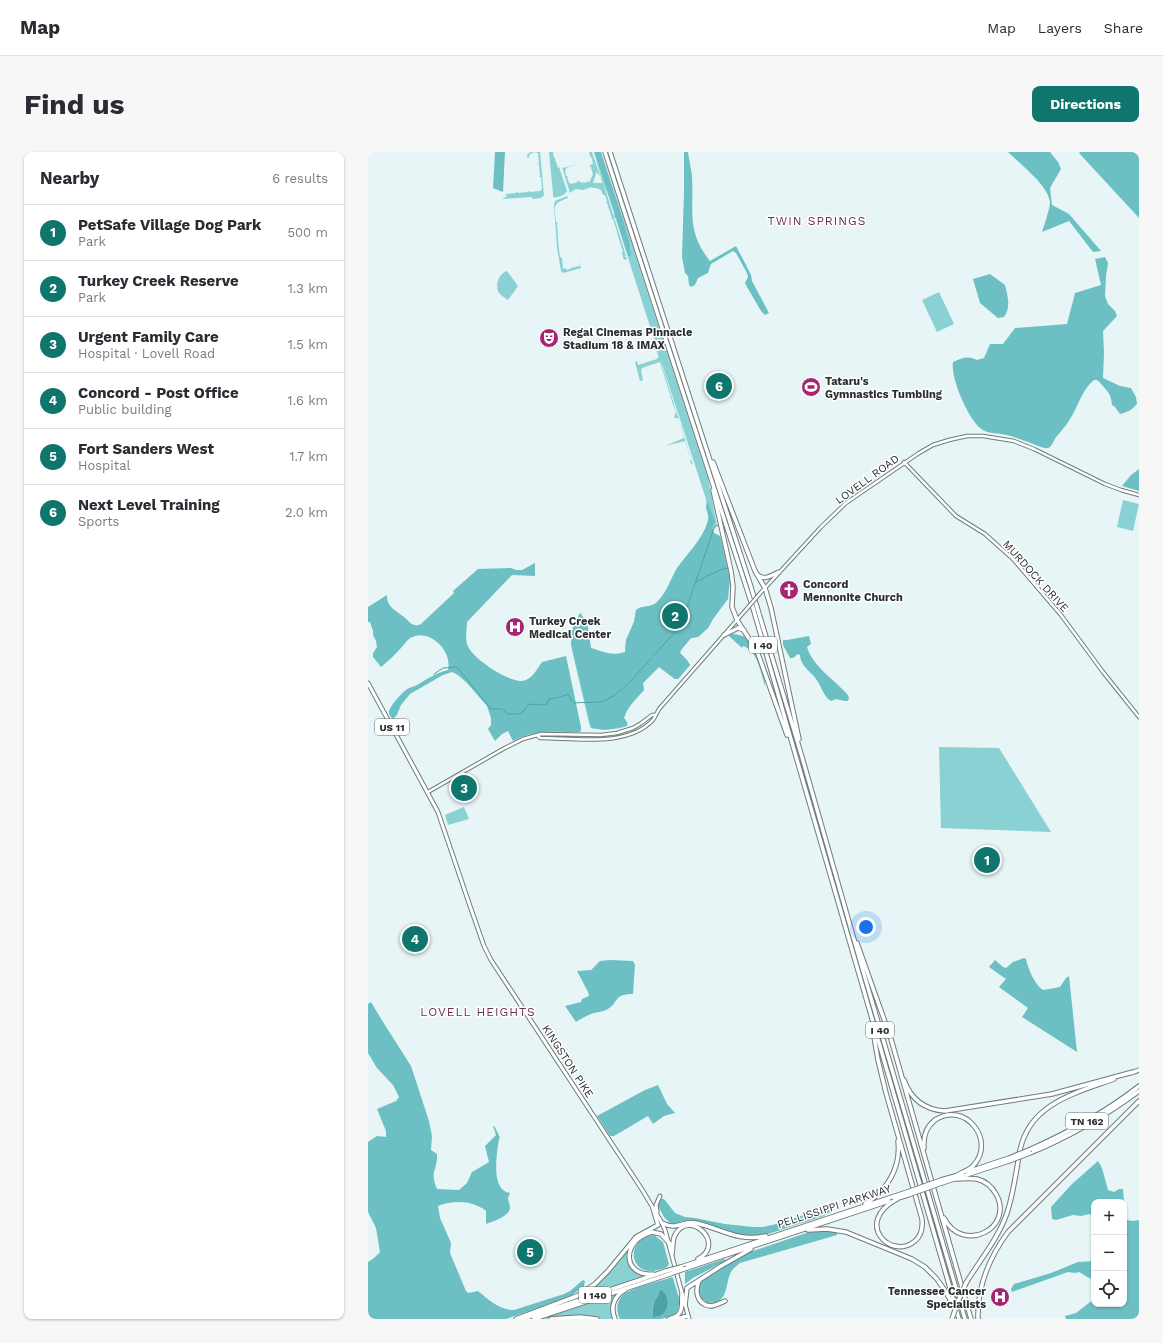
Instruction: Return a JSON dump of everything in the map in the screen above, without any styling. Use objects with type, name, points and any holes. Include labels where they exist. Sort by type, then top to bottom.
[{"type":"highway","name":"I 40","points":[[605,152],[708,471],[751,587],[965,1319]]},
{"type":"highway","name":"I 40","points":[[610,152],[707,450],[958,1319]]},
{"type":"highway","points":[[707,450],[715,466],[755,571],[764,589],[772,616],[802,758]]},
{"type":"highway","points":[[708,471],[731,571],[733,586],[732,607],[737,620],[753,643],[760,658],[798,765]]},
{"type":"highway","points":[[755,571],[764,578],[779,572]]},
{"type":"highway","points":[[724,635],[738,628],[745,631]]},
{"type":"highway","points":[[845,906],[909,1091],[926,1107],[935,1110],[955,1110],[1048,1094],[1133,1072]]},
{"type":"highway","points":[[871,1016],[878,1060],[921,1210],[923,1222],[921,1232],[917,1239],[910,1244],[900,1247],[892,1246],[884,1241],[879,1234],[877,1226],[878,1218],[882,1210],[889,1203],[897,1199]]},
{"type":"highway","points":[[886,1025],[925,1157],[970,1319]]},
{"type":"highway","points":[[952,1319],[966,1283],[994,1241],[1004,1221],[1014,1189],[1021,1146],[1027,1130],[1036,1118],[1048,1107],[1063,1098],[1139,1070]]},
{"type":"highway","name":"PELLISSIPPI PARKWAY","points":[[1031,1151],[1089,1120],[1139,1086]]},
{"type":"highway","name":"PELLISSIPPI PARKWAY","points":[[846,1214],[857,1208],[942,1182],[1031,1151],[1068,1135],[1094,1121],[1139,1091]]},
{"type":"highway","points":[[978,1319],[979,1301],[985,1276],[994,1254],[1008,1232],[1139,1101]]},
{"type":"highway","points":[[925,1157],[924,1137],[927,1129],[934,1121],[942,1117],[952,1115],[964,1117],[969,1120],[979,1134],[981,1142],[980,1152],[973,1166],[954,1178]]},
{"type":"highway","points":[[857,1208],[878,1195],[892,1176],[898,1153],[897,1130]]},
{"type":"highway","points":[[939,1206],[950,1227],[963,1235],[972,1236],[981,1234],[992,1228],[996,1222],[1000,1213],[1000,1203],[992,1188],[986,1183],[978,1180],[954,1178]]},
{"type":"highway","name":"PELLISSIPPI PARKWAY","points":[[523,1319],[667,1273],[686,1265],[781,1233],[897,1199],[907,1193]]},
{"type":"highway","points":[[516,1319],[577,1296],[595,1284],[612,1267],[632,1240],[658,1225],[653,1208]]},
{"type":"highway","name":"PELLISSIPPI PARKWAY","points":[[534,1319],[686,1265],[718,1257],[799,1231],[828,1219]]},
{"type":"highway","points":[[662,1222],[672,1227],[687,1223],[695,1223],[744,1238],[781,1233]]},
{"type":"highway","points":[[672,1254],[674,1238],[680,1229],[688,1226],[695,1226],[701,1229],[708,1238],[707,1249],[700,1258],[686,1265]]},
{"type":"highway","points":[[799,1231],[832,1229],[851,1234],[906,1256],[925,1268],[941,1285],[957,1312]]},
{"type":"highway","points":[[667,1273],[663,1271],[652,1274],[640,1272],[635,1269],[630,1262],[629,1253],[631,1246],[635,1241],[652,1232],[661,1234],[670,1244]]},
{"type":"highway","points":[[685,1305],[687,1288],[740,1254],[776,1238]]},
{"type":"highway","points":[[615,1319],[613,1314],[613,1305],[614,1300],[620,1293],[710,1262],[718,1257]]},
{"type":"highway","points":[[700,1280],[696,1293],[702,1302],[708,1306],[725,1301]]},
{"type":"highway","points":[[669,1319],[676,1317],[681,1311],[682,1294]]},
{"type":"highway","points":[[551,1319],[580,1317],[596,1319]]},
{"type":"highway","points":[[676,1319],[688,1317]]},
{"type":"main road","name":"LOVELL ROAD","points":[[538,736],[540,738],[608,739],[635,732],[652,720],[655,714],[764,589],[821,527],[846,503],[925,449],[949,440],[967,436],[991,437],[1020,443],[1105,484],[1139,495]]},
{"type":"main road","name":"MURDOCK DRIVE","points":[[904,462],[956,516],[985,534],[1013,559],[1061,615],[1139,718]]},
{"type":"main road","name":"KINGSTON PIKE","points":[[368,684],[440,816],[484,946],[491,960],[662,1222],[670,1244],[688,1317]]},
{"type":"main road","name":"LOVELL ROAD","points":[[428,792],[523,739],[538,736],[540,734],[604,735],[620,733],[633,728],[655,714]]},
{"type":"main road","points":[[633,728],[635,732]]},
{"type":"main road","points":[[658,1216],[656,1205],[660,1196]]},
{"type":"shaded area","points":[[495,152],[505,152],[503,192],[493,188]]},
{"type":"shaded area","points":[[530,152],[534,152],[530,154],[528,159],[527,155]]},
{"type":"shaded area","points":[[534,152],[540,152],[544,196],[541,197],[542,198],[532,199],[532,197],[502,199],[507,196],[505,194],[516,193],[517,191],[518,193],[528,192],[529,190],[529,192],[540,191],[542,189],[541,177],[539,177],[539,164],[537,164],[539,163],[538,153]]},
{"type":"shaded area","points":[[549,152],[553,152],[554,158],[556,158],[558,168],[559,167],[567,191],[563,195],[557,197],[553,197]]},
{"type":"shaded area","points":[[589,152],[592,152],[600,176],[597,171],[593,183],[602,183],[626,256],[624,257],[627,259],[624,260],[613,219],[611,219],[612,218],[605,195],[603,195],[601,190],[592,187],[583,190],[575,189],[575,191],[574,190],[570,193],[562,167],[574,165],[566,168],[565,170],[569,183],[571,184],[578,182],[577,180],[582,183],[590,181],[593,174],[590,165],[593,164],[593,158],[591,158]]},
{"type":"shaded area","points":[[594,152],[613,208],[613,212],[607,192],[603,185]]},
{"type":"shaded area","points":[[594,152],[601,152],[630,244],[630,256],[628,256]]},
{"type":"shaded area","points":[[602,152],[708,478],[717,525],[713,530],[714,533],[720,536],[730,580],[727,599],[708,628],[698,637],[691,638],[681,650],[680,653],[690,665],[678,679],[675,679],[659,667],[643,683],[644,690],[627,710],[624,718],[628,725],[605,730],[591,728],[589,723],[571,645],[574,626],[578,617],[580,613],[587,622],[591,648],[612,654],[625,652],[626,640],[634,622],[636,610],[654,605],[663,596],[677,569],[703,533],[708,518],[706,498],[655,347],[654,339],[615,218],[628,256],[631,249],[630,244]]},
{"type":"shaded area","points":[[684,152],[688,152],[692,176],[692,211],[694,230],[702,250],[710,261],[736,246],[769,313],[765,315],[761,311],[747,287],[745,283],[748,277],[747,273],[736,253],[733,251],[711,264],[708,273],[698,278],[695,285],[691,287],[689,285],[688,276],[685,273],[682,257]]},
{"type":"shaded area","points":[[1008,152],[1050,152],[1058,162],[1061,169],[1050,188],[1052,205],[1069,214],[1101,251],[1093,252],[1069,221],[1042,232],[1050,205],[1048,195],[1039,182]]},
{"type":"shaded area","points":[[1139,152],[1139,218],[1079,153]]},
{"type":"shaded area","points":[[567,196],[568,198],[559,202],[555,206],[556,222],[558,223],[560,257],[562,258],[563,269],[566,268],[567,270],[580,266],[578,258],[581,268],[563,273],[561,271],[557,247],[554,205],[555,201]]},
{"type":"shaded area","points":[[1105,257],[1108,263],[1105,296],[1108,304],[1115,311],[1117,316],[1103,331],[1103,378],[1120,386],[1131,388],[1136,397],[1137,404],[1130,410],[1120,414],[1112,405],[1108,392],[1099,381],[1094,380],[1084,391],[1070,420],[1049,448],[1043,448],[1004,434],[983,430],[972,418],[957,388],[954,378],[953,362],[965,358],[977,360],[984,358],[990,344],[1003,344],[1015,328],[1067,324],[1075,293],[1101,285],[1095,259]]},
{"type":"shaded area","points":[[507,271],[518,286],[508,300],[499,293],[497,288],[499,279],[504,272]]},
{"type":"shaded area","points":[[990,274],[1005,285],[1008,298],[1008,309],[1004,317],[998,318],[980,303],[973,279]]},
{"type":"shaded area","points":[[939,292],[954,324],[937,332],[922,300]]},
{"type":"shaded area","points":[[659,356],[679,420],[674,418],[676,412],[660,362],[642,368],[641,371],[643,380],[640,381],[635,362],[637,361],[638,365],[657,359]]},
{"type":"shaded area","name":"Tataru's Gymnastics Tumbling","points":[[811,377],[820,392],[811,397],[802,383]]},
{"type":"shaded area","points":[[679,421],[690,454],[688,454],[685,441],[665,446],[684,438]]},
{"type":"shaded area","points":[[1139,469],[1139,491],[1122,486],[1131,475]]},
{"type":"shaded area","points":[[1123,500],[1139,504],[1133,531],[1117,527]]},
{"type":"shaded area","points":[[708,503],[715,521],[712,528],[714,533],[720,536],[730,580],[728,599],[708,628],[698,637],[691,638],[681,650],[680,653],[690,665],[678,679],[675,679],[659,667],[643,683],[644,690],[627,710],[624,718],[627,722],[627,726],[605,730],[591,728],[571,644],[573,627],[580,613],[587,622],[591,648],[612,654],[625,652],[626,640],[634,622],[636,610],[654,605],[663,595],[677,568],[699,540],[706,528],[708,514],[706,506]]},
{"type":"shaded area","points":[[535,563],[535,576],[512,575],[467,622],[467,644],[475,656],[482,662],[508,678],[522,681],[529,679],[542,662],[566,656],[581,731],[537,733],[521,737],[513,741],[508,731],[502,734],[495,741],[488,729],[491,725],[491,718],[487,706],[467,683],[452,672],[443,675],[410,694],[401,705],[397,715],[393,719],[389,714],[389,711],[392,705],[406,690],[443,671],[448,670],[447,655],[443,648],[431,638],[416,636],[408,640],[381,667],[373,657],[373,653],[377,647],[370,622],[368,622],[368,607],[387,595],[388,603],[392,608],[412,624],[418,625],[421,624],[454,593],[453,591],[478,569],[511,568],[522,570]]},
{"type":"shaded area","points":[[731,634],[743,636],[749,642],[762,668],[765,686],[755,657],[748,649],[743,646],[742,648],[729,636]]},
{"type":"shaded area","points":[[809,636],[811,644],[807,647],[814,661],[843,689],[848,695],[848,701],[836,699],[831,701],[828,699],[816,679],[800,659],[800,655],[798,654],[793,658],[790,658],[783,645],[783,640]]},
{"type":"shaded area","points":[[939,747],[999,748],[1051,832],[941,828]]},
{"type":"shaded area","points":[[464,807],[469,819],[448,825],[445,815]]},
{"type":"shaded area","points":[[1024,958],[1026,959],[1030,972],[1035,981],[1043,990],[1060,987],[1069,976],[1077,1052],[1022,1017],[1028,1008],[999,987],[1006,979],[989,967],[995,960],[1006,968],[1013,962]]},
{"type":"shaded area","points":[[600,961],[633,961],[635,965],[633,994],[626,994],[619,997],[613,1005],[606,1010],[591,1014],[576,1022],[565,1006],[581,1002],[582,999],[589,996],[577,971],[591,970]]},
{"type":"shaded area","points":[[371,1002],[411,1066],[429,1121],[432,1136],[431,1150],[437,1154],[434,1178],[437,1189],[459,1190],[467,1183],[472,1172],[489,1162],[485,1146],[496,1135],[493,1126],[495,1127],[500,1138],[496,1170],[500,1185],[504,1190],[510,1193],[508,1198],[510,1208],[507,1214],[486,1224],[486,1211],[481,1207],[463,1202],[438,1206],[440,1218],[451,1243],[450,1253],[466,1291],[468,1293],[478,1291],[499,1306],[509,1310],[514,1310],[564,1294],[583,1280],[585,1281],[584,1286],[570,1297],[506,1319],[368,1319],[368,1262],[380,1252],[376,1228],[368,1212],[368,1142],[377,1136],[386,1137],[386,1131],[377,1109],[396,1101],[399,1097],[393,1085],[377,1068],[368,1053],[368,1004]]},
{"type":"shaded area","points":[[658,1085],[667,1104],[675,1113],[664,1116],[653,1124],[648,1116],[614,1136],[610,1136],[597,1116],[645,1090]]},
{"type":"shaded area","points":[[1098,1161],[1102,1168],[1108,1190],[1114,1192],[1119,1189],[1123,1189],[1124,1199],[1091,1199],[1091,1215],[1073,1215],[1056,1220],[1052,1219],[1051,1207],[1072,1184]]},
{"type":"shaded area","points":[[661,1199],[664,1199],[675,1213],[685,1217],[753,1227],[763,1227],[776,1224],[828,1207],[830,1212],[824,1216],[765,1235],[740,1235],[693,1220],[683,1221],[676,1224],[670,1223],[664,1217],[658,1206],[658,1202]]},
{"type":"shaded area","points":[[1127,1220],[1139,1220],[1139,1319],[1066,1319],[1065,1316],[1076,1313],[1091,1301],[1091,1307],[1127,1307]]},
{"type":"shaded area","points":[[828,1230],[837,1232],[837,1235],[740,1263],[731,1272],[725,1293],[719,1300],[707,1303],[699,1296],[699,1286],[704,1278],[750,1252],[812,1231]]},
{"type":"shaded area","points":[[654,1235],[663,1242],[669,1264],[663,1269],[649,1271],[641,1268],[636,1263],[634,1250],[638,1243],[644,1238]]},
{"type":"shaded area","points":[[631,1243],[629,1255],[631,1263],[646,1275],[575,1301],[574,1299],[598,1283]]},
{"type":"shaded area","points":[[724,1259],[726,1260],[685,1284],[685,1272]]},
{"type":"shaded area","points":[[1091,1261],[1091,1279],[1079,1272],[1068,1272],[1012,1292],[1011,1289],[1014,1284],[1051,1273],[1078,1262]]},
{"type":"shaded area","points":[[672,1277],[680,1301],[677,1313],[673,1316],[661,1319],[620,1319],[617,1307],[622,1296],[638,1287]],"holes":[[[666,1296],[666,1300],[657,1317],[653,1317],[652,1309],[656,1300]]]},
{"type":"shaded area","points":[[661,1290],[667,1297],[667,1306],[663,1314],[653,1317],[654,1304]]},
{"type":"shaded area","points":[[617,1293],[613,1299],[612,1306],[614,1319],[598,1319],[592,1317],[540,1319]]},
{"type":"waterway","points":[[653,656],[678,629],[682,622],[714,528],[719,525]]},
{"type":"waterway","points":[[695,583],[707,576],[728,568]]},
{"type":"waterway","points":[[434,674],[443,668],[457,667],[491,709],[502,709],[508,714],[517,714],[522,713],[529,704],[547,704],[548,700],[568,694],[574,703],[599,702],[606,700],[620,691],[651,659]]},
{"type":"place","name":"Regal Cinemas Pinnacle Stadium 18 & IMAX","points":[[549,338]]},
{"type":"place","name":"Next Level Training","points":[[719,386]]},
{"type":"place","name":"Tataru's Gymnastics Tumbling","points":[[811,387]]},
{"type":"place","name":"Concord Mennonite Church","points":[[789,590]]},
{"type":"place","name":"Turkey Creek Reserve","points":[[675,616]]},
{"type":"place","name":"Turkey Creek Medical Center","points":[[515,627]]},
{"type":"place","name":"Urgent Family Care","points":[[464,788]]},
{"type":"place","name":"PetSafe Village Dog Park","points":[[987,860]]},
{"type":"place","name":"Concord - Post Office","points":[[415,939]]},
{"type":"place","name":"Fort Sanders West","points":[[530,1252]]},
{"type":"place","name":"Tennessee Cancer Specialists","points":[[1000,1297]]},
{"type":"district","name":"TWIN SPRINGS","points":[[817,221]]},
{"type":"district","name":"LOVELL HEIGHTS","points":[[478,1012]]}]
